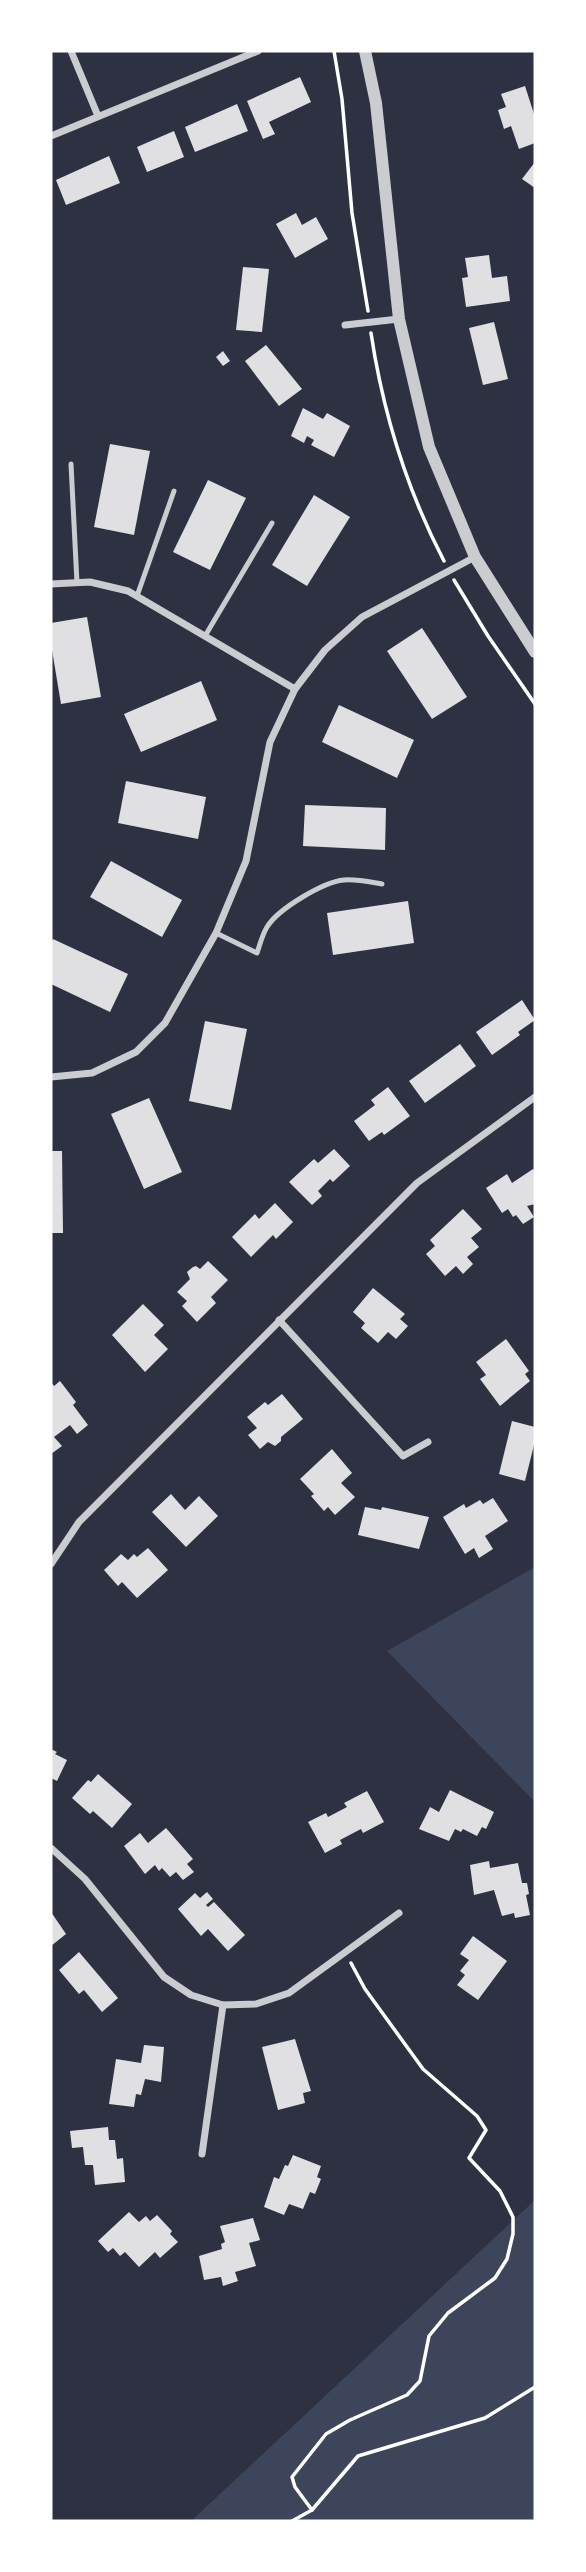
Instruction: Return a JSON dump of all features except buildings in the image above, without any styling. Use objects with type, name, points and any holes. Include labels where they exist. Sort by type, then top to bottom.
[{"type":"street","points":[[71,51],[98,116]]},
{"type":"street","points":[[51,136],[258,51]]},
{"type":"street","points":[[365,51],[376,103],[399,319],[429,447],[475,557],[535,652]]},
{"type":"street","points":[[345,325],[399,319]]},
{"type":"street","points":[[51,1077],[92,1073],[136,1052],[165,1023],[216,933],[246,860],[270,742],[295,689],[325,650],[362,617],[475,557]]},
{"type":"street","points":[[51,584],[90,582],[128,591],[295,689]]},
{"type":"street","points":[[51,1564],[79,1522],[417,1184],[535,1097]]},
{"type":"street","points":[[279,1320],[403,1456],[428,1442]]},
{"type":"street","points":[[51,1848],[85,1879],[164,1977],[191,1995],[223,2005],[256,2004],[289,1993],[399,1913]]},
{"type":"street","points":[[202,2154],[223,2005]]},
{"type":"lane","points":[[71,464],[77,583]]},
{"type":"lane","points":[[137,596],[174,491]]},
{"type":"lane","points":[[205,636],[272,523]]},
{"type":"lane","points":[[216,933],[257,953],[267,927],[279,914],[312,892],[334,881],[349,879],[382,884]]},
{"type":"path","points":[[312,2510],[295,2487],[292,2477],[326,2434],[350,2420],[407,2395],[420,2381],[429,2336],[448,2313],[495,2278],[507,2259],[513,2234],[513,2217],[500,2191],[469,2158],[486,2130],[477,2116],[423,2069],[365,1989],[345,1952]]},
{"type":"path","points":[[292,2521],[312,2510],[358,2456],[485,2418],[535,2387]]},
{"type":"shaded area","points":[[535,1567],[535,1802],[387,1651]]},
{"type":"shaded area","points":[[535,2200],[535,2521],[191,2521]]}]
